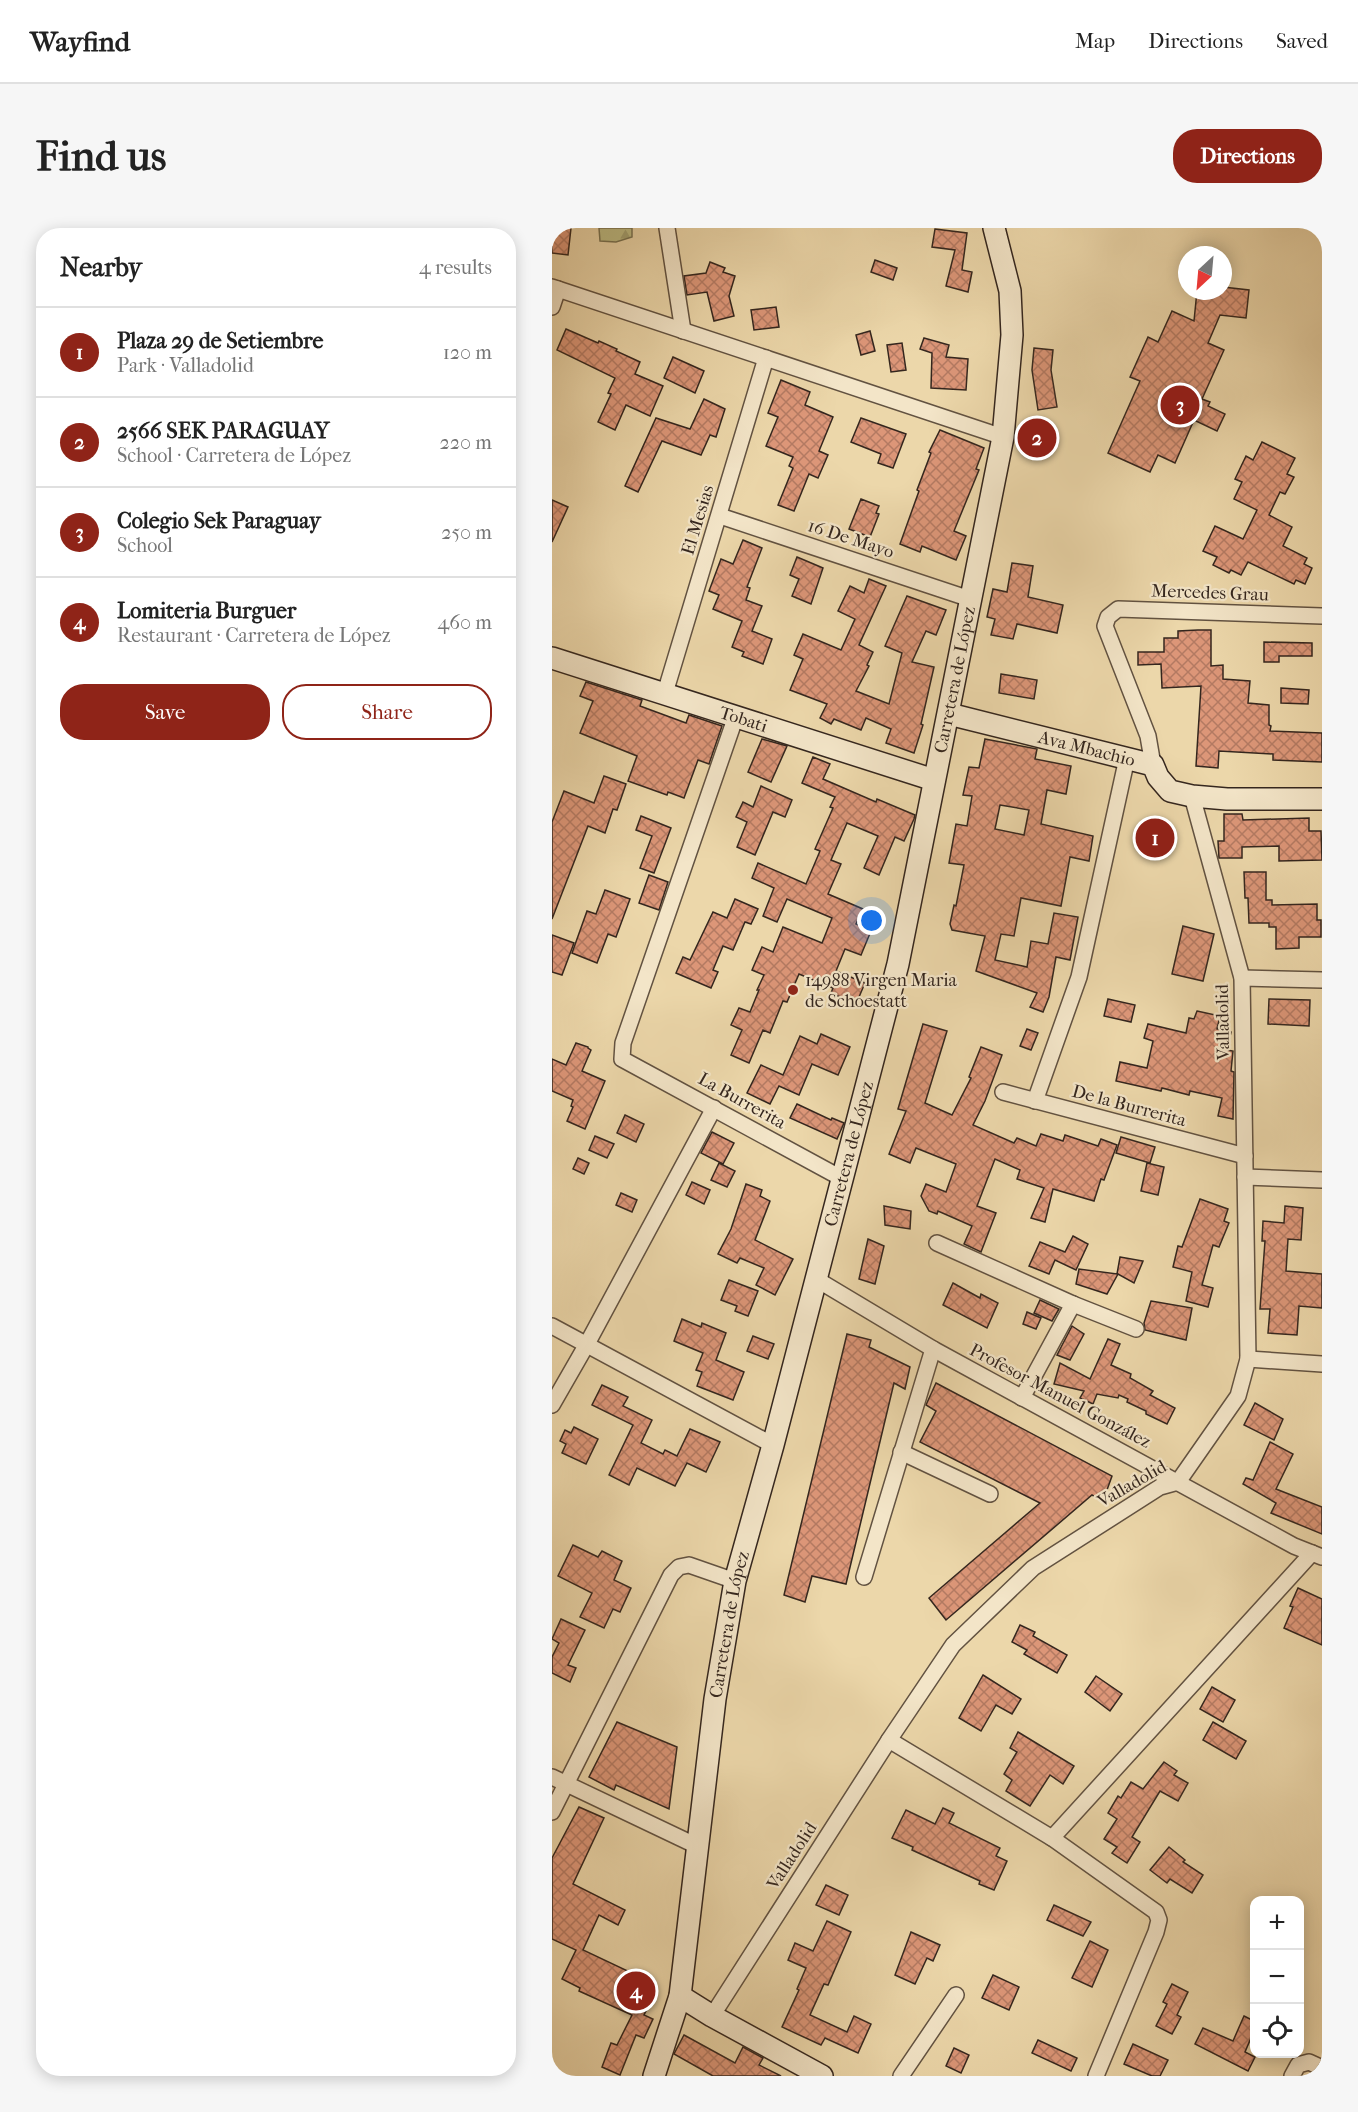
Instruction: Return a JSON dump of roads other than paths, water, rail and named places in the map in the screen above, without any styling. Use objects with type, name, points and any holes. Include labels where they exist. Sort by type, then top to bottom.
[{"type":"main road","name":"Carretera de López","points":[[654,2076],[680,1996],[715,1699],[735,1581],[773,1445],[898,964],[1003,436],[1012,335],[1010,291],[994,228]]},
{"type":"main road","name":"Tobati","points":[[553,664],[665,693],[934,780]]},
{"type":"main road","name":"Ava Mbachio","points":[[949,714],[1153,765],[1163,785],[1170,791],[1192,796],[1227,799],[1322,799]]},
{"type":"main road","points":[[680,1996],[822,2076]]},
{"type":"street","points":[[667,228],[684,331]]},
{"type":"street","points":[[552,307],[555,288],[1003,436]]},
{"type":"street","name":"El Mesias","points":[[665,693],[766,358]]},
{"type":"street","name":"16 De Mayo","points":[[720,516],[970,599]]},
{"type":"street","name":"Mercedes Grau","points":[[1153,765],[1148,736],[1105,626],[1108,617],[1118,609],[1322,616]]},
{"type":"street","name":"La Burrerita","points":[[736,716],[623,1043],[622,1059],[843,1179]]},
{"type":"street","points":[[1035,1101],[1079,976],[1127,758]]},
{"type":"street","name":"Valladolid","points":[[712,2016],[889,1740],[953,1645],[1034,1568],[1160,1487],[1178,1482],[1238,1395],[1248,1359],[1242,978],[1192,796]]},
{"type":"street","points":[[1242,978],[1322,980]]},
{"type":"street","name":"De la Burrerita","points":[[1004,1092],[1245,1156]]},
{"type":"street","points":[[552,1405],[714,1108]]},
{"type":"street","points":[[1245,1177],[1322,1180]]},
{"type":"street","points":[[937,1244],[1136,1329]]},
{"type":"street","name":"Profesor Manuel González","points":[[816,1279],[933,1349],[1294,1546],[1317,1555]]},
{"type":"street","points":[[1022,1398],[1073,1304]]},
{"type":"street","points":[[552,1326],[773,1445]]},
{"type":"street","points":[[864,1577],[933,1349]]},
{"type":"street","points":[[1248,1359],[1322,1364]]},
{"type":"street","points":[[901,1452],[990,1494]]},
{"type":"street","points":[[1052,1838],[1317,1555]]},
{"type":"street","points":[[552,1812],[559,1781],[671,1575],[679,1567],[689,1565],[735,1581]]},
{"type":"street","points":[[889,1740],[1052,1838],[1156,1912],[1159,1920],[1156,1932],[1096,2076]]},
{"type":"street","points":[[559,1781],[697,1846]]},
{"type":"street","points":[[901,2076],[956,1995]]},
{"type":"street","points":[[1292,2076],[1298,2064],[1309,2062],[1322,2068]]},
{"type":"place","name":"Colegio Sek Paraguay","points":[[1180,405]]},
{"type":"place","name":"2566 SEK PARAGUAY","points":[[1037,438]]},
{"type":"place","name":"Plaza 29 de Setiembre","points":[[1155,838]]},
{"type":"place","name":"14988 Virgen Maria de Schoestatt","points":[[793,990]]},
{"type":"place","name":"Lomiteria Burguer","points":[[636,1991]]}]
